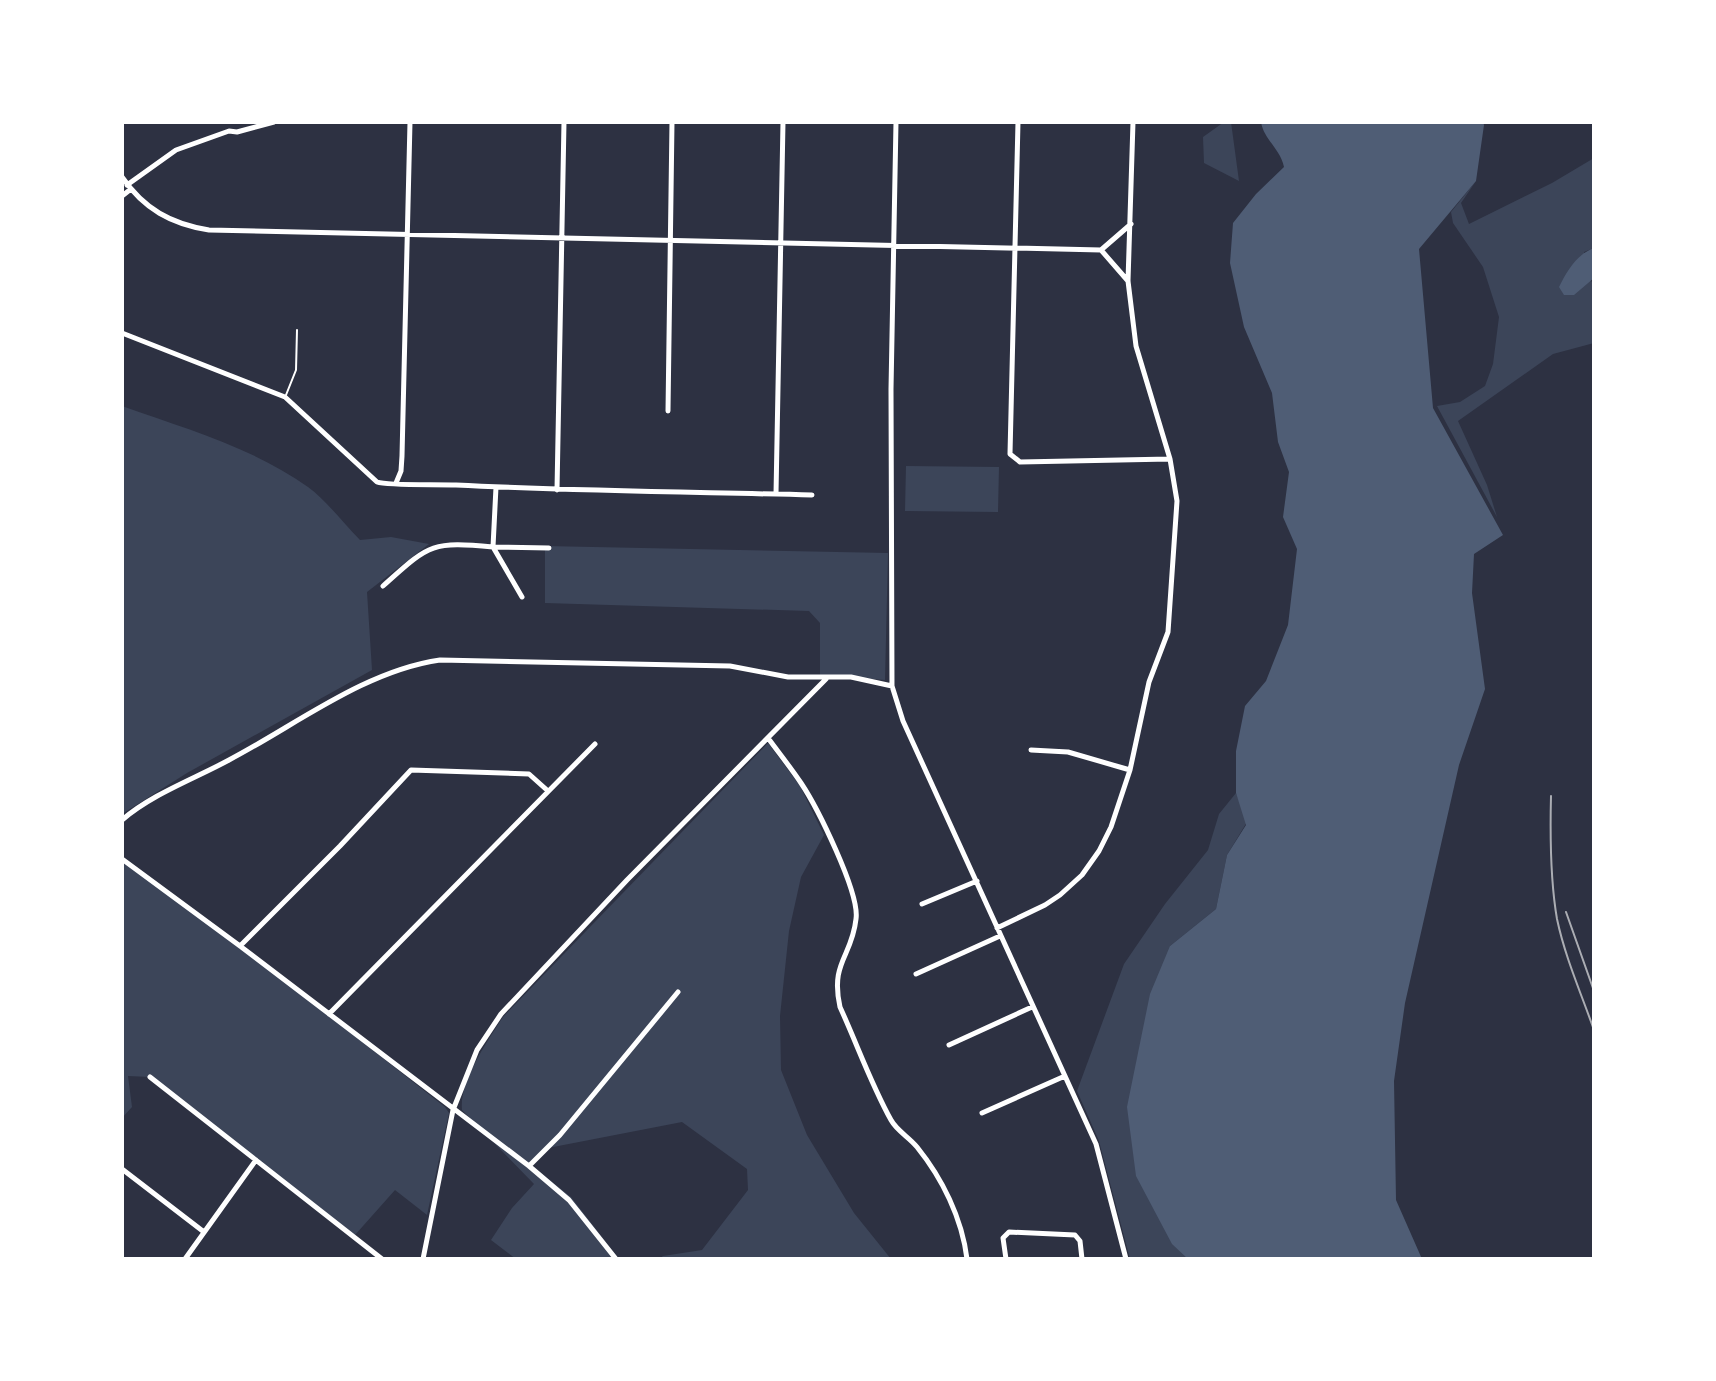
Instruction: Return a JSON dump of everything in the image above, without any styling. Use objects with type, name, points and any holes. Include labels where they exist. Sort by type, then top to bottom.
[{"type":"street","points":[[122,196],[176,150],[229,131],[237,132],[274,122]]},
{"type":"street","points":[[396,483],[402,456],[410,122]]},
{"type":"street","points":[[557,490],[564,122]]},
{"type":"street","points":[[668,411],[672,122]]},
{"type":"street","points":[[776,494],[783,122]]},
{"type":"street","points":[[896,122],[890,497],[892,686],[903,721],[1096,1144],[1126,1259]]},
{"type":"street","points":[[1018,122],[1010,454],[1020,462],[1170,459]]},
{"type":"street","points":[[997,928],[1045,905],[1082,875],[1099,851],[1111,827],[1130,770],[1149,682],[1168,632],[1177,501],[1170,459],[1136,346],[1128,281],[1133,122]]},
{"type":"street","points":[[122,177],[148,207],[167,219],[186,227],[209,230],[1101,250],[1131,223]]},
{"type":"street","points":[[1101,250],[1128,281]]},
{"type":"street","points":[[122,333],[285,397],[377,482],[384,485],[812,495]]},
{"type":"street","points":[[496,487],[493,547],[522,597]]},
{"type":"street","points":[[383,586],[433,546],[458,543],[549,548]]},
{"type":"street","points":[[122,820],[156,798],[343,696],[399,669],[420,663],[481,660],[730,666],[788,677],[851,677],[892,686]]},
{"type":"street","points":[[423,1259],[453,1110],[477,1050],[501,1014],[627,880],[827,678]]},
{"type":"street","points":[[768,738],[802,785],[825,828],[854,897],[857,918],[837,973],[836,991],[840,1007],[893,1124],[915,1145],[950,1199],[967,1259]]},
{"type":"street","points":[[329,1014],[595,744]]},
{"type":"street","points":[[1031,750],[1068,752],[1130,770]]},
{"type":"street","points":[[240,946],[411,770],[529,774],[548,791]]},
{"type":"street","points":[[122,859],[529,1166],[569,1200],[616,1259]]},
{"type":"street","points":[[922,904],[977,881]]},
{"type":"street","points":[[916,974],[1000,936]]},
{"type":"street","points":[[529,1166],[560,1135],[678,992]]},
{"type":"street","points":[[949,1045],[1032,1007]]},
{"type":"street","points":[[982,1113],[1065,1076]]},
{"type":"street","points":[[150,1077],[382,1259]]},
{"type":"street","points":[[185,1259],[256,1160]]},
{"type":"street","points":[[122,1169],[204,1232]]},
{"type":"street","points":[[1006,1259],[1003,1238],[1009,1232],[1075,1235],[1080,1241],[1082,1259]]},
{"type":"lane","points":[[285,397],[296,370],[297,330]]},
{"type":"shaded area","points":[[1224,122],[1231,122],[1239,181],[1204,163],[1203,137]]},
{"type":"shaded area","points":[[1261,122],[1483,122],[1484,125],[1476,181],[1419,249],[1433,408],[1503,535],[1474,554],[1472,593],[1485,689],[1459,765],[1405,1003],[1394,1081],[1396,1200],[1422,1259],[1188,1259],[1172,1244],[1136,1176],[1127,1107],[1150,994],[1170,946],[1216,909],[1227,855],[1246,825],[1236,793],[1236,751],[1245,706],[1266,681],[1288,625],[1297,549],[1283,517],[1289,472],[1278,442],[1272,393],[1244,327],[1230,263],[1233,223],[1256,194],[1284,167]]},
{"type":"shaded area","points":[[1594,158],[1594,248],[1584,252],[1591,282],[1594,278],[1594,343],[1553,354],[1458,421],[1487,485],[1497,517],[1437,406],[1460,402],[1485,386],[1493,364],[1499,317],[1483,267],[1453,223],[1451,212],[1476,181],[1461,203],[1469,224],[1552,183]]},
{"type":"shaded area","points":[[1594,248],[1594,278],[1574,295],[1564,295],[1559,287],[1569,269],[1582,254]]},
{"type":"shaded area","points":[[122,406],[218,440],[287,473],[315,493],[360,540],[391,537],[429,544],[367,592],[372,670],[187,773],[122,814]]},
{"type":"shaded area","points":[[906,466],[999,467],[998,512],[905,511]]},
{"type":"shaded area","points":[[545,546],[888,553],[885,680],[820,675],[820,623],[809,611],[545,603]]},
{"type":"shaded area","points":[[768,743],[800,786],[824,835],[801,877],[789,931],[780,1016],[781,1070],[807,1135],[854,1213],[891,1259],[659,1259],[702,1250],[748,1190],[747,1169],[682,1122],[548,1148],[532,1166],[571,1197],[619,1259],[516,1259],[491,1240],[512,1208],[534,1184],[462,1110],[470,1074],[503,1017]]},
{"type":"shaded area","points":[[1236,793],[1247,822],[1227,855],[1216,909],[1170,946],[1189,1259],[1130,1259],[1099,1141],[1077,1091],[1124,964],[1165,904],[1208,850],[1219,814]]},
{"type":"shaded area","points":[[122,859],[240,946],[445,1107],[449,1113],[427,1215],[395,1190],[355,1235],[150,1077],[128,1076],[132,1107],[122,1118]]},
{"type":"railway","points":[[1551,796],[1551,858],[1557,919],[1594,1030]]},
{"type":"railway","points":[[1566,912],[1594,991]]}]
